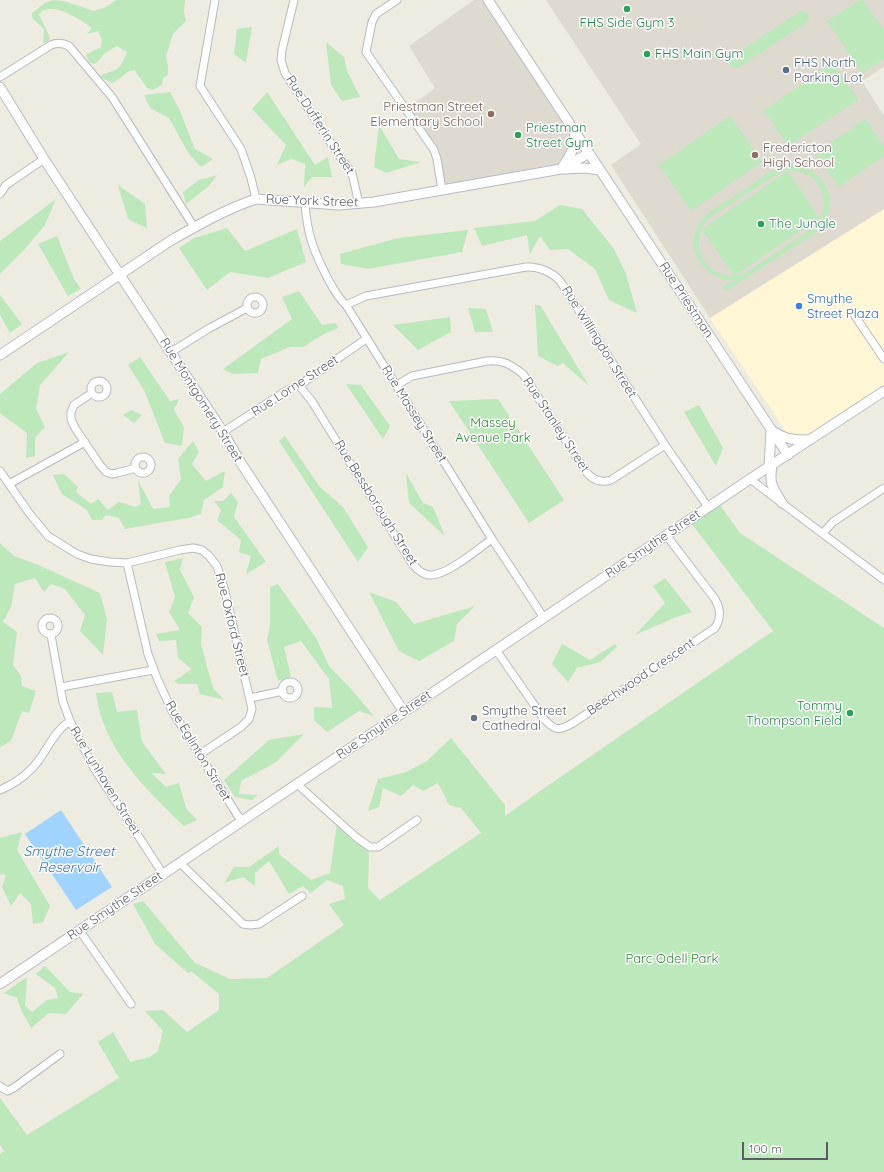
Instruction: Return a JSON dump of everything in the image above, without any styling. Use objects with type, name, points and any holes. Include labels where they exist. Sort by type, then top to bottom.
[{"type":"street","points":[[215,0],[200,86],[241,149],[251,178],[256,199]]},
{"type":"street","name":"Rue Dufferin Street","points":[[294,0],[281,60],[285,72],[352,173],[359,204]]},
{"type":"street","points":[[397,0],[376,14],[372,22],[366,52],[434,150],[442,190]]},
{"type":"street","name":"Rue Priestman","points":[[488,0],[788,455]]},
{"type":"street","points":[[0,77],[51,45],[64,43],[70,46],[112,97],[194,227]]},
{"type":"street","name":"Rue Montgomery Street","points":[[0,87],[44,159],[121,274],[223,432],[238,460],[404,712]]},
{"type":"street","points":[[561,169],[571,155],[574,147],[575,133]]},
{"type":"street","name":"Rue York Street","points":[[0,355],[148,255],[194,227],[244,203],[256,199],[339,205],[359,204],[561,169],[589,153]]},
{"type":"street","points":[[0,194],[6,185],[44,159]]},
{"type":"street","points":[[561,169],[584,168],[600,170]]},
{"type":"street","name":"Rue Massey Street","points":[[305,202],[307,227],[314,250],[338,297],[346,305],[492,540],[544,618]]},
{"type":"street","name":"Rue Willingdon Street","points":[[346,305],[366,296],[526,267],[532,267],[554,275],[560,281],[665,445],[708,507]]},
{"type":"street","points":[[171,352],[208,329],[247,308]]},
{"type":"street","points":[[855,316],[884,359]]},
{"type":"street","name":"Rue Lorne Street","points":[[223,432],[274,399],[299,385],[366,339]]},
{"type":"street","name":"Rue Stanley Street","points":[[397,386],[412,376],[487,361],[497,360],[509,364],[523,374],[584,469],[593,479],[606,481],[611,480],[665,445]]},
{"type":"street","name":"Rue Bessborough Street","points":[[299,385],[313,403],[411,562],[419,571],[427,575],[436,575],[446,571],[492,540]]},
{"type":"street","name":"Rue Smythe Street","points":[[0,984],[666,535],[884,391]]},
{"type":"street","points":[[92,393],[76,403],[71,412],[71,419],[106,472],[116,473],[136,468]]},
{"type":"street","points":[[771,430],[783,438],[792,440],[810,440]]},
{"type":"street","points":[[771,430],[770,479],[771,485],[782,503]]},
{"type":"street","points":[[9,484],[85,442]]},
{"type":"street","name":"Rue Oxford Street","points":[[0,471],[29,513],[48,536],[77,554],[91,559],[110,562],[127,562],[193,548],[202,550],[209,556],[216,566],[224,591],[252,709],[249,719],[240,727],[199,755]]},
{"type":"street","points":[[750,479],[884,580]]},
{"type":"street","points":[[823,533],[834,522],[884,488]]},
{"type":"street","name":"Beechwood Crescent","points":[[496,650],[551,727],[565,728],[715,628],[720,618],[716,599],[666,535]]},
{"type":"street","name":"Rue Eglinton Street","points":[[127,562],[148,654],[172,712],[242,821]]},
{"type":"street","name":"Rue Lynhaven Street","points":[[51,635],[62,687],[63,702],[70,721],[94,768],[163,874]]},
{"type":"street","points":[[62,687],[154,670]]},
{"type":"street","points":[[250,698],[283,691]]},
{"type":"street","points":[[0,790],[17,781],[31,770],[59,730],[70,721]]},
{"type":"street","points":[[297,784],[357,838],[370,847],[378,847],[417,820]]},
{"type":"street","points":[[180,863],[243,924],[250,926],[259,924],[302,896]]},
{"type":"street","points":[[80,930],[131,1004]]},
{"type":"street","points":[[0,1086],[8,1090],[15,1088],[60,1054]]},
{"type":"shaded area","points":[[474,0],[488,0],[575,133],[561,169],[442,190],[437,159],[406,109],[435,88],[409,46]]},
{"type":"shaded area","name":"Fredericton High School","points":[[546,0],[884,0],[884,67],[862,81],[884,116],[884,209],[710,318],[611,165],[641,144]]},
{"type":"shaded area","points":[[884,200],[884,391],[810,440],[787,433],[710,318]]},
{"type":"green space","points":[[53,0],[64,1],[94,11],[106,7],[116,0],[185,0],[184,12],[186,21],[173,34],[166,57],[168,75],[163,78],[162,85],[153,90],[147,88],[135,70],[129,71],[112,83],[100,77],[103,74],[113,71],[119,67],[127,52],[117,46],[105,53],[94,64],[89,62],[86,55],[101,47],[102,40],[98,31],[87,34],[92,28],[66,12],[51,9],[44,10],[39,14],[50,38],[47,42],[43,43],[44,29],[32,18],[32,13],[45,3]]},
{"type":"green space","points":[[860,0],[863,0],[884,31],[884,59],[862,73],[827,21]]},
{"type":"green space","points":[[804,11],[808,13],[809,17],[806,23],[738,68],[733,68],[730,65],[729,60],[731,57],[799,12]]},
{"type":"green space","points":[[252,27],[246,63],[234,54],[237,29]]},
{"type":"green space","points":[[326,42],[344,57],[347,71],[360,97],[342,101],[331,85]]},
{"type":"green space","points":[[833,63],[858,100],[788,146],[764,110]]},
{"type":"green space","points":[[170,92],[180,111],[195,149],[213,159],[201,167],[189,154],[169,118],[150,108],[144,95]]},
{"type":"green space","points":[[267,92],[315,165],[328,157],[332,177],[312,177],[304,187],[305,164],[291,159],[277,165],[286,145],[252,109]]},
{"type":"green space","points":[[730,116],[762,162],[691,211],[659,165]]},
{"type":"green space","points":[[865,119],[884,146],[884,156],[839,187],[815,154]]},
{"type":"green space","points":[[379,125],[399,159],[421,162],[386,173],[374,167]]},
{"type":"green space","name":"The Jungle","points":[[786,164],[798,165],[807,168],[818,176],[828,192],[830,200],[826,218],[814,234],[726,291],[723,287],[734,280],[716,277],[698,260],[694,248],[696,229],[703,218],[712,211],[780,166]],"holes":[[[786,170],[799,172],[809,176],[817,183],[822,191],[824,200],[823,210],[818,221],[810,230],[749,271],[739,275],[734,276],[819,218],[788,171],[702,229],[704,224],[712,216],[774,176]],[[702,229],[733,275],[722,274],[705,262],[701,254],[699,244]]]},
{"type":"green space","points":[[217,175],[209,186],[186,204],[183,192],[199,180]]},
{"type":"green space","points":[[118,185],[145,204],[147,228],[128,219]]},
{"type":"green space","points":[[56,199],[45,225],[23,251],[0,274],[0,241]]},
{"type":"green space","points":[[560,205],[582,209],[614,249],[626,274],[637,313],[609,300],[595,269],[568,249],[550,250],[540,236],[530,254],[527,235],[482,246],[474,228],[535,221]]},
{"type":"green space","points":[[227,228],[245,251],[297,229],[306,262],[268,278],[230,272],[207,290],[179,248],[194,238]]},
{"type":"green space","points":[[468,230],[462,252],[368,269],[341,264],[340,254],[398,238]]},
{"type":"green space","points":[[57,236],[74,279],[81,289],[68,296],[38,244]]},
{"type":"green space","points":[[299,291],[322,325],[336,323],[338,328],[324,334],[303,347],[290,347],[261,359],[258,373],[233,374],[223,369],[292,319],[282,297]]},
{"type":"green space","points":[[0,295],[22,324],[10,333],[0,315]]},
{"type":"green space","points":[[535,305],[540,305],[589,386],[563,363],[558,366],[538,356]]},
{"type":"green space","points":[[468,308],[486,309],[493,332],[475,332]]},
{"type":"green space","points":[[450,317],[451,332],[418,350],[393,325]]},
{"type":"green space","points":[[69,352],[40,385],[36,409],[45,427],[35,438],[35,456],[26,458],[27,433],[0,413],[0,394],[37,363]]},
{"type":"green space","points":[[140,357],[170,401],[179,399],[174,410],[184,427],[182,446],[165,443],[144,390],[128,365]]},
{"type":"green space","points":[[346,384],[361,385],[390,426],[383,439]]},
{"type":"green space","name":"Massey Avenue Park","points":[[498,399],[564,500],[529,523],[449,401]]},
{"type":"green space","points":[[699,405],[723,448],[716,466],[684,412]]},
{"type":"green space","points":[[131,410],[142,415],[134,423],[123,415]]},
{"type":"green space","points":[[285,436],[319,486],[343,507],[368,547],[358,562],[279,441]]},
{"type":"green space","points":[[193,441],[199,452],[192,464],[206,481],[225,471],[223,487],[204,500],[201,514],[188,518],[125,529],[119,518],[106,515],[102,520],[92,520],[87,510],[62,494],[53,475],[64,474],[78,487],[76,492],[91,504],[98,499],[108,510],[119,502],[135,507],[141,504],[138,480],[153,509],[170,507],[169,496],[181,479],[178,459]]},
{"type":"green space","points":[[406,473],[423,503],[433,507],[445,536],[409,503]]},
{"type":"green space","points":[[231,493],[238,502],[234,517],[266,562],[246,574],[251,556],[239,552],[241,540],[217,520],[221,510],[214,501],[223,501]]},
{"type":"green space","name":"Parc Odell Park","points":[[717,501],[740,533],[884,628],[884,1172],[0,1172],[0,1154],[4,1151],[0,1145],[0,1098],[27,1135],[119,1078],[98,1042],[113,1032],[130,1062],[150,1057],[158,1051],[163,1031],[145,1011],[163,1010],[187,1032],[219,1010],[219,994],[192,972],[188,973],[155,944],[133,904],[143,901],[195,963],[230,979],[267,978],[344,925],[329,904],[345,899],[343,886],[327,880],[311,893],[303,886],[289,894],[269,861],[255,873],[255,886],[243,877],[224,883],[234,867],[249,867],[279,846],[279,854],[311,880],[330,873],[337,824],[369,851],[368,888],[380,900],[481,833],[461,808],[449,805],[438,783],[423,791],[413,785],[401,796],[383,788],[379,807],[368,811],[378,779],[406,772],[427,761],[451,738],[505,805],[505,816],[773,631],[689,520]]},
{"type":"green space","points":[[0,543],[14,556],[36,564],[100,593],[107,619],[103,655],[80,631],[85,615],[65,589],[51,584],[44,592],[35,578],[15,584],[11,607],[3,622],[17,632],[13,665],[21,676],[22,686],[36,691],[29,713],[22,711],[11,741],[0,747]]},
{"type":"green space","points":[[183,558],[180,570],[194,597],[188,613],[202,627],[201,644],[213,688],[224,700],[200,694],[197,684],[179,684],[174,681],[192,669],[178,658],[176,640],[159,641],[156,634],[180,630],[169,612],[175,597],[165,562]]},
{"type":"green space","points":[[665,578],[692,612],[635,635],[665,603],[653,586]]},
{"type":"green space","points":[[278,584],[316,638],[329,666],[374,716],[359,711],[327,732],[314,720],[314,707],[332,708],[329,679],[301,641],[284,647],[291,677],[278,681],[267,640],[270,626],[270,587]]},
{"type":"green space","points":[[369,592],[396,602],[414,624],[475,606],[457,624],[454,641],[419,661],[399,651]]},
{"type":"green space","points":[[562,644],[590,660],[615,644],[617,647],[600,662],[577,668],[568,682],[552,664]]},
{"type":"green space","points":[[112,692],[117,712],[137,710],[142,742],[166,774],[151,773],[166,787],[179,783],[186,808],[197,820],[184,826],[128,767],[107,732],[100,713],[96,693]]},
{"type":"green space","points":[[304,734],[275,763],[241,781],[239,794],[258,795],[252,800],[235,797],[224,780],[269,740]]},
{"type":"green space","points":[[22,832],[17,850],[50,906],[43,922],[33,924],[31,904],[20,893],[11,906],[2,887],[6,875],[0,874],[0,838]]},
{"type":"green space","points":[[45,966],[70,992],[83,994],[66,1014],[49,1013],[31,1028],[22,1012],[17,998],[4,993],[27,977],[25,1006],[32,1012],[47,1000],[58,998],[55,988],[36,974]]},
{"type":"water","name":"Smythe Street Reservoir","points":[[61,810],[112,887],[76,910],[25,834]]},
{"type":"place","name":"FHS Side Gym 3","points":[[627,9]]},
{"type":"place","name":"FHS Main Gym","points":[[647,54]]},
{"type":"place","name":"FHS North Parking Lot","points":[[786,70]]},
{"type":"place","name":"Priestman Street Elementary School","points":[[491,114]]},
{"type":"place","name":"Priestman Street Gym","points":[[518,135]]},
{"type":"place","name":"Fredericton High School","points":[[755,155]]},
{"type":"place","name":"The Jungle","points":[[761,224]]},
{"type":"place","name":"Smythe Street Plaza","points":[[799,306]]},
{"type":"place","name":"Tommy Thompson Field","points":[[850,713]]},
{"type":"place","name":"Smythe Street Cathedral","points":[[474,718]]}]
